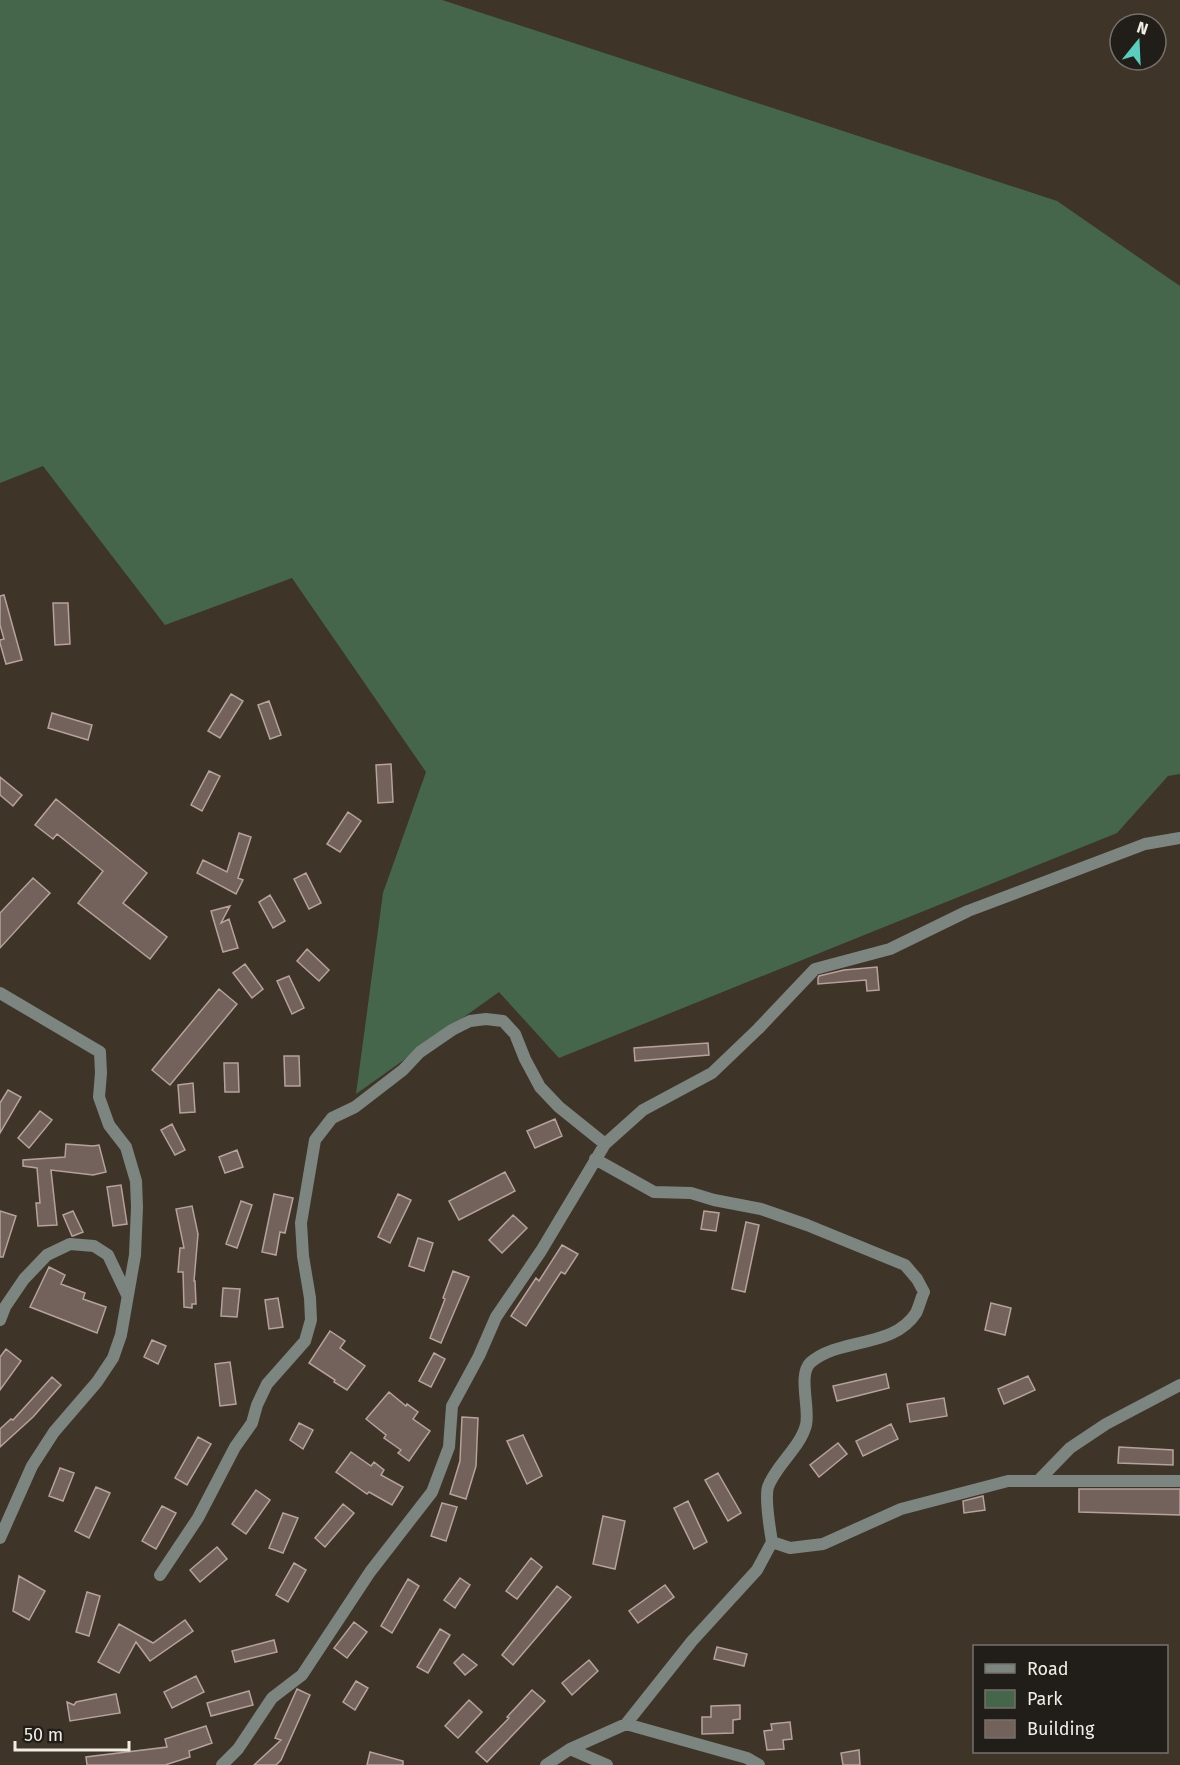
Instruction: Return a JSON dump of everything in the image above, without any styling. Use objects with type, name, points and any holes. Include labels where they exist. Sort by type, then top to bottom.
[{"type":"street","points":[[222,1765],[238,1749],[272,1698],[302,1675],[370,1572],[432,1492],[449,1447],[452,1406],[480,1356],[496,1317],[540,1251],[605,1144],[643,1110],[712,1073],[815,969],[890,949],[968,911],[1145,844],[1180,838]]},
{"type":"street","points":[[0,993],[100,1052],[99,1097],[109,1125],[126,1147],[136,1181],[137,1208],[135,1255],[121,1335],[113,1358],[97,1382],[54,1432],[32,1466],[0,1538]]},
{"type":"street","points":[[160,1575],[198,1518],[235,1447],[252,1423],[267,1384],[305,1341],[311,1320],[301,1223],[315,1140],[332,1118],[355,1107],[403,1070],[420,1052],[452,1030],[470,1021],[486,1019],[503,1021],[515,1034],[540,1087],[559,1107],[605,1144]]},
{"type":"street","points":[[546,1765],[570,1749],[626,1724],[692,1641],[757,1570],[771,1542],[767,1489],[806,1425],[805,1376],[808,1365],[823,1354],[883,1336],[902,1327],[915,1313],[924,1292],[905,1265],[807,1225],[761,1209],[691,1194],[654,1192],[595,1158]]},
{"type":"street","points":[[0,1320],[5,1307],[24,1279],[47,1255],[70,1244],[94,1246],[108,1255],[128,1296]]},
{"type":"street","points":[[1038,1481],[1070,1448],[1106,1424],[1180,1385]]},
{"type":"street","points":[[771,1542],[790,1548],[823,1544],[901,1509],[1008,1481],[1180,1481]]},
{"type":"street","points":[[626,1724],[747,1758],[759,1765]]},
{"type":"street","points":[[570,1749],[607,1765]]},
{"type":"green space","points":[[0,0],[442,0],[1057,201],[1180,286],[1180,774],[1168,776],[1117,833],[559,1058],[499,992],[356,1094],[383,893],[426,772],[292,578],[165,625],[43,466],[0,483]]},
{"type":"building","points":[[4,595],[22,660],[6,664],[0,643],[0,640],[4,639],[0,625],[0,596]]},
{"type":"building","points":[[53,603],[68,603],[70,644],[55,645]]},
{"type":"building","points":[[231,694],[243,701],[220,738],[208,731]]},
{"type":"building","points":[[269,701],[281,735],[270,739],[258,705]]},
{"type":"building","points":[[52,713],[92,725],[88,740],[48,728]]},
{"type":"building","points":[[391,764],[393,802],[378,803],[376,765]]},
{"type":"building","points":[[209,771],[220,776],[202,811],[191,805]]},
{"type":"building","points":[[0,777],[22,795],[13,806],[0,795]]},
{"type":"building","points":[[56,799],[147,873],[123,903],[167,937],[150,959],[78,903],[103,871],[57,834],[53,839],[35,825]]},
{"type":"building","points":[[348,812],[361,821],[340,852],[327,844]]},
{"type":"building","points":[[239,833],[251,837],[238,878],[243,880],[236,894],[197,873],[203,860],[227,872]]},
{"type":"building","points":[[306,873],[321,903],[309,909],[294,879]]},
{"type":"building","points":[[33,878],[50,893],[0,948],[0,913]]},
{"type":"building","points":[[270,895],[285,921],[273,928],[259,902]]},
{"type":"building","points":[[230,906],[221,923],[229,919],[238,948],[223,952],[211,911]]},
{"type":"building","points":[[307,949],[329,970],[319,981],[297,961]]},
{"type":"building","points":[[245,964],[263,989],[252,998],[233,973]]},
{"type":"building","points":[[877,967],[879,990],[867,991],[866,980],[818,984],[819,976],[844,970]]},
{"type":"building","points":[[289,976],[304,1008],[292,1014],[277,981]]},
{"type":"building","points":[[219,989],[237,1004],[170,1085],[152,1070]]},
{"type":"building","points":[[708,1043],[709,1055],[635,1061],[634,1048]]},
{"type":"building","points":[[284,1056],[299,1056],[300,1086],[285,1086]]},
{"type":"building","points":[[224,1063],[238,1063],[239,1092],[225,1092]]},
{"type":"building","points":[[193,1083],[195,1112],[180,1113],[178,1085]]},
{"type":"building","points":[[8,1090],[21,1097],[0,1133],[0,1103]]},
{"type":"building","points":[[40,1111],[52,1120],[29,1148],[18,1138]]},
{"type":"building","points":[[555,1119],[562,1136],[535,1148],[527,1131]]},
{"type":"building","points":[[172,1124],[185,1150],[175,1155],[161,1130]]},
{"type":"building","points":[[66,1144],[99,1145],[106,1172],[93,1175],[51,1170],[57,1225],[38,1226],[36,1203],[40,1203],[37,1168],[23,1166],[23,1160],[65,1157]]},
{"type":"building","points":[[237,1150],[243,1167],[225,1173],[219,1157]]},
{"type":"building","points":[[505,1172],[515,1191],[459,1220],[449,1201]]},
{"type":"building","points":[[121,1185],[127,1224],[113,1226],[107,1187]]},
{"type":"building","points":[[274,1194],[293,1198],[285,1233],[280,1232],[276,1255],[262,1252]]},
{"type":"building","points":[[398,1194],[411,1200],[390,1243],[378,1237]]},
{"type":"building","points":[[241,1201],[252,1205],[237,1248],[226,1244]]},
{"type":"building","points":[[192,1206],[198,1234],[194,1281],[196,1304],[192,1304],[192,1308],[184,1307],[183,1272],[178,1272],[180,1248],[184,1248],[176,1209]]},
{"type":"building","points":[[0,1211],[16,1216],[3,1257],[0,1257]]},
{"type":"building","points":[[73,1211],[83,1232],[72,1236],[63,1215]]},
{"type":"building","points":[[704,1211],[719,1213],[716,1231],[701,1229]]},
{"type":"building","points":[[513,1215],[527,1228],[502,1253],[489,1240]]},
{"type":"building","points":[[746,1222],[759,1225],[745,1292],[732,1289]]},
{"type":"building","points":[[418,1238],[433,1243],[424,1271],[409,1266]]},
{"type":"building","points":[[562,1245],[578,1254],[565,1274],[561,1272],[526,1326],[511,1316],[536,1278],[539,1281]]},
{"type":"building","points":[[49,1267],[65,1275],[61,1284],[85,1293],[83,1299],[106,1307],[97,1333],[30,1307]]},
{"type":"building","points":[[453,1271],[469,1277],[441,1343],[430,1338]]},
{"type":"building","points":[[223,1288],[240,1289],[237,1317],[221,1316]]},
{"type":"building","points":[[278,1298],[283,1327],[269,1329],[265,1300]]},
{"type":"building","points":[[991,1303],[1011,1308],[1005,1335],[985,1330]]},
{"type":"building","points":[[330,1331],[345,1341],[340,1348],[365,1366],[347,1390],[309,1363]]},
{"type":"building","points":[[152,1340],[166,1346],[158,1364],[144,1357]]},
{"type":"building","points":[[6,1349],[21,1361],[0,1390],[0,1357]]},
{"type":"building","points":[[434,1353],[445,1359],[431,1387],[419,1381]]},
{"type":"building","points":[[230,1362],[236,1404],[220,1406],[215,1364]]},
{"type":"building","points":[[886,1374],[889,1388],[837,1401],[833,1386]]},
{"type":"building","points":[[1028,1376],[1035,1390],[1004,1404],[998,1389]]},
{"type":"building","points":[[52,1377],[61,1385],[33,1417],[0,1447],[0,1429],[11,1419],[13,1420]]},
{"type":"building","points":[[389,1392],[406,1406],[407,1404],[418,1412],[413,1419],[430,1431],[409,1461],[398,1453],[401,1450],[384,1438],[386,1435],[366,1419]]},
{"type":"building","points":[[944,1398],[947,1416],[910,1422],[907,1404]]},
{"type":"building","points":[[462,1417],[478,1418],[476,1466],[466,1499],[450,1494],[460,1461]]},
{"type":"building","points":[[299,1423],[313,1430],[303,1449],[290,1440]]},
{"type":"building","points":[[891,1424],[898,1439],[863,1456],[856,1441]]},
{"type":"building","points":[[523,1435],[542,1476],[527,1484],[507,1441]]},
{"type":"building","points":[[198,1437],[211,1444],[187,1485],[175,1478]]},
{"type":"building","points":[[838,1443],[847,1454],[819,1477],[810,1465]]},
{"type":"building","points":[[1119,1447],[1173,1450],[1173,1465],[1118,1463]]},
{"type":"building","points":[[351,1452],[371,1466],[374,1462],[384,1470],[381,1475],[403,1487],[392,1505],[369,1492],[367,1494],[336,1472]]},
{"type":"building","points":[[60,1468],[74,1473],[63,1501],[49,1496]]},
{"type":"building","points":[[718,1473],[741,1513],[728,1521],[705,1480]]},
{"type":"building","points":[[96,1487],[110,1493],[89,1538],[75,1531]]},
{"type":"building","points":[[1079,1489],[1180,1489],[1180,1515],[1079,1512]]},
{"type":"building","points":[[256,1490],[270,1500],[246,1534],[232,1524]]},
{"type":"building","points":[[983,1496],[985,1510],[964,1513],[963,1501]]},
{"type":"building","points":[[688,1501],[707,1542],[694,1549],[674,1508]]},
{"type":"building","points":[[442,1503],[457,1507],[446,1541],[431,1536]]},
{"type":"building","points":[[343,1504],[354,1513],[325,1547],[315,1538]]},
{"type":"building","points":[[162,1506],[176,1513],[156,1549],[142,1541]]},
{"type":"building","points":[[283,1513],[298,1518],[283,1553],[269,1548]]},
{"type":"building","points":[[603,1516],[625,1521],[615,1569],[593,1564]]},
{"type":"building","points":[[217,1547],[227,1559],[200,1582],[190,1570]]},
{"type":"building","points":[[531,1558],[542,1567],[517,1599],[506,1591]]},
{"type":"building","points":[[294,1563],[306,1570],[288,1602],[276,1595]]},
{"type":"building","points":[[19,1576],[45,1591],[29,1620],[13,1611]]},
{"type":"building","points":[[460,1578],[470,1585],[455,1608],[444,1600]]},
{"type":"building","points":[[408,1579],[419,1586],[392,1633],[381,1626]]},
{"type":"building","points":[[665,1585],[674,1597],[638,1623],[629,1611]]},
{"type":"building","points":[[557,1586],[571,1597],[513,1665],[502,1655]]},
{"type":"building","points":[[87,1592],[100,1596],[89,1636],[76,1632]]},
{"type":"building","points":[[185,1620],[193,1631],[150,1661],[136,1642],[119,1673],[98,1662],[119,1624],[153,1643]]},
{"type":"building","points":[[354,1622],[367,1632],[347,1658],[334,1648]]},
{"type":"building","points":[[440,1629],[450,1635],[428,1673],[417,1667]]},
{"type":"building","points":[[274,1640],[277,1652],[235,1662],[232,1651]]},
{"type":"building","points":[[717,1647],[747,1654],[744,1666],[714,1659]]},
{"type":"building","points":[[463,1654],[477,1665],[465,1675],[454,1663]]},
{"type":"building","points":[[589,1660],[598,1671],[572,1695],[562,1683]]},
{"type":"building","points":[[196,1676],[204,1692],[172,1708],[164,1692]]},
{"type":"building","points":[[356,1681],[368,1688],[355,1710],[343,1702]]},
{"type":"building","points":[[297,1689],[310,1695],[281,1760],[276,1765],[254,1765],[281,1740],[275,1738]]},
{"type":"building","points":[[532,1690],[545,1701],[487,1762],[476,1752]]},
{"type":"building","points":[[249,1691],[253,1705],[211,1716],[207,1703]]},
{"type":"building","points":[[116,1694],[120,1713],[70,1721],[67,1702],[74,1705],[76,1702]]},
{"type":"building","points":[[469,1700],[482,1712],[458,1738],[445,1726]]},
{"type":"building","points":[[740,1705],[740,1719],[733,1720],[733,1733],[702,1734],[702,1717],[711,1717],[711,1706]]},
{"type":"building","points":[[790,1722],[792,1739],[783,1740],[784,1749],[767,1750],[764,1731],[772,1730],[771,1724]]},
{"type":"building","points":[[206,1726],[212,1743],[189,1751],[190,1757],[165,1765],[87,1765],[86,1757],[167,1747],[165,1739]]},
{"type":"building","points":[[859,1750],[860,1765],[843,1765],[841,1753]]},
{"type":"building","points":[[370,1752],[403,1761],[403,1765],[367,1765]]}]
